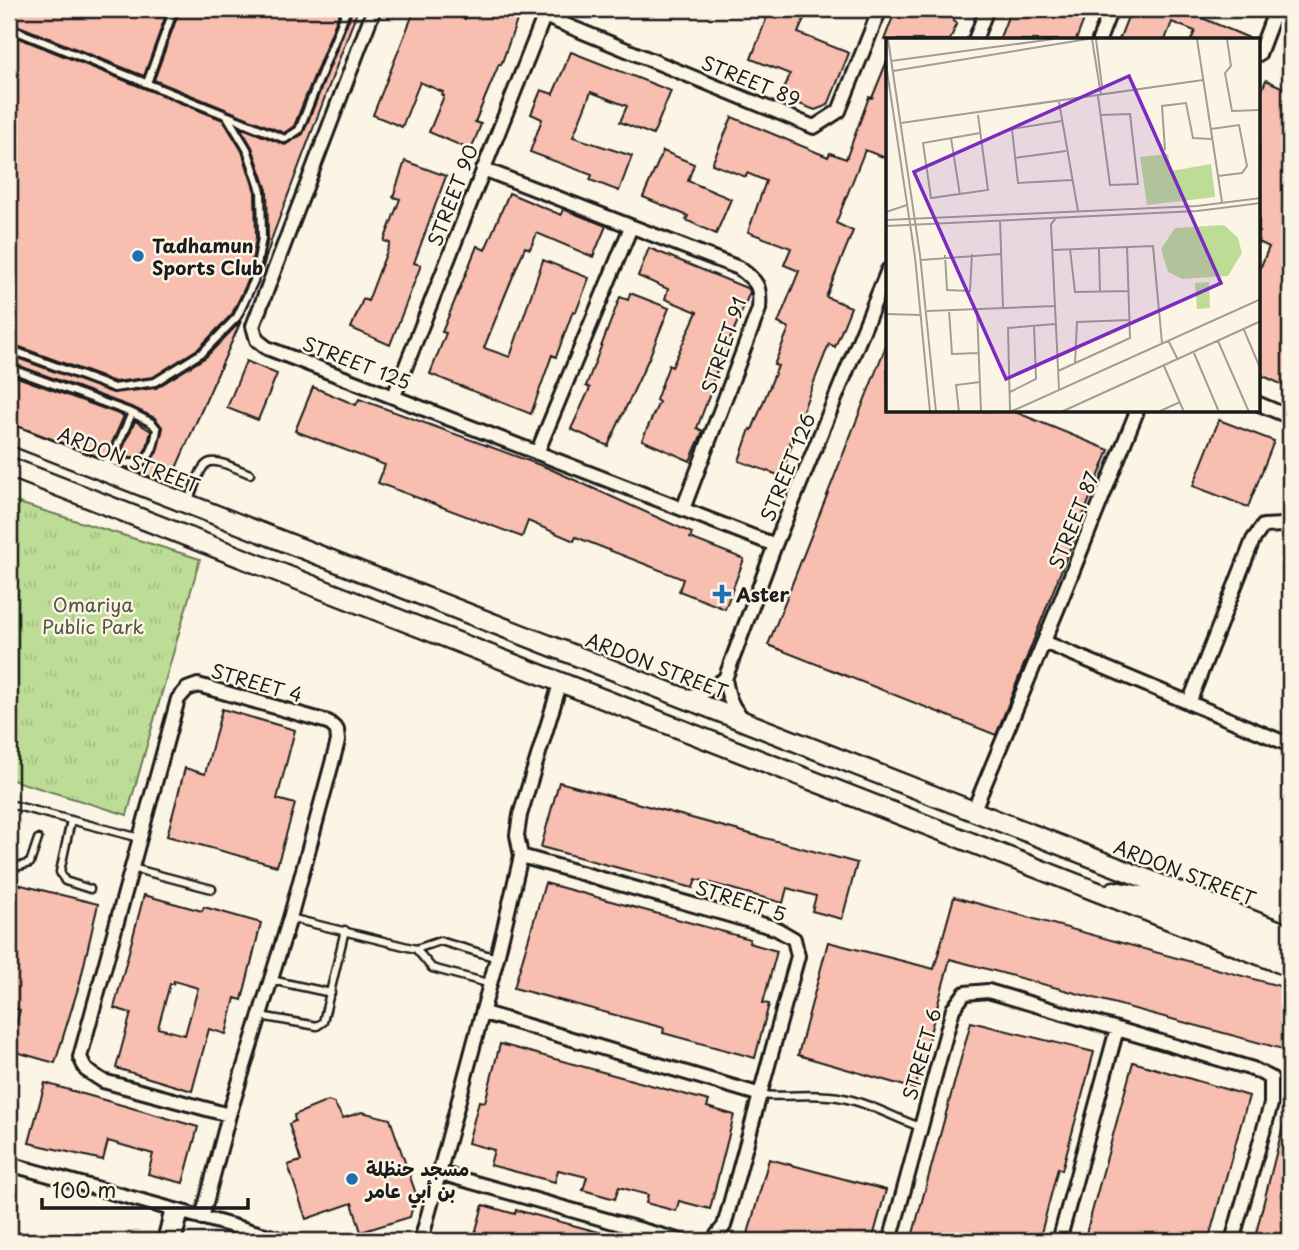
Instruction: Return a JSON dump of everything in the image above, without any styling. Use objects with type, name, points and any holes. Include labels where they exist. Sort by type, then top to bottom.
[{"type":"main road","name":"ARDON STREET","points":[[9,434],[102,465],[187,504],[283,542],[1290,935]]},
{"type":"main road","points":[[9,467],[1290,967]]},
{"type":"main road","points":[[274,571],[268,565],[268,551],[274,544],[283,542]]},
{"type":"main road","points":[[1097,891],[1126,892],[1152,898],[1290,950]]},
{"type":"street","name":"STREET 125","points":[[374,9],[254,326],[257,340],[267,348],[775,545]]},
{"type":"street","name":"STREET 89","points":[[545,12],[814,127],[839,111],[880,9]]},
{"type":"street","points":[[976,38],[987,9]]},
{"type":"street","points":[[1100,38],[1111,9]]},
{"type":"street","points":[[1260,51],[1276,9]]},
{"type":"street","name":"STREET 90","points":[[394,396],[545,12]]},
{"type":"street","name":"STREET 91","points":[[483,169],[739,268],[757,282],[760,294],[759,309],[684,509]]},
{"type":"street","points":[[537,453],[632,227]]},
{"type":"street","name":"STREET 126","points":[[725,679],[775,545],[886,275]]},
{"type":"street","points":[[1260,404],[1290,416]]},
{"type":"street","name":"STREET 87","points":[[973,812],[1136,413]]},
{"type":"street","points":[[1189,703],[1253,540],[1263,526],[1283,525],[1290,528]]},
{"type":"street","points":[[1044,642],[1290,745]]},
{"type":"street","points":[[682,698],[700,694],[725,679],[728,697],[735,711],[748,722]]},
{"type":"street","points":[[421,1241],[484,1013],[521,856],[517,835],[520,815],[561,681]]},
{"type":"street","name":"STREET 4","points":[[202,1218],[229,1115],[290,918],[338,741],[337,730],[328,722],[198,685],[187,689],[178,699],[80,1057],[86,1070],[103,1080],[229,1115]]},
{"type":"street","name":"STREET 5","points":[[521,856],[775,928],[794,939],[797,956],[761,1095],[724,1226],[712,1241]]},
{"type":"street","name":"STREET 6","points":[[890,1241],[953,1009],[965,993],[988,990],[1253,1069],[1271,1078],[1270,1104],[1232,1241]]},
{"type":"street","points":[[484,1013],[761,1095]]},
{"type":"street","points":[[1059,1241],[1117,1029]]},
{"type":"street","points":[[9,1164],[287,1241]]},
{"type":"street","points":[[440,1173],[681,1241]]},
{"type":"street","points":[[164,1241],[177,1211]]},
{"type":"street","points":[[174,1241],[177,1211]]},
{"type":"lane","points":[[147,83],[174,9]]},
{"type":"lane","points":[[9,28],[285,139],[299,130],[347,9]]},
{"type":"lane","points":[[9,349],[114,388],[155,382],[203,352],[237,317],[254,281],[262,238],[261,191],[247,149],[226,116]]},
{"type":"lane","points":[[9,368],[132,413],[152,423],[157,429],[152,452],[141,462],[132,465],[102,465],[132,413]]},
{"type":"lane","points":[[187,504],[202,466],[208,461],[216,460],[250,474]]},
{"type":"lane","points":[[9,804],[140,838]]},
{"type":"lane","points":[[71,820],[60,872],[65,881],[90,889]]},
{"type":"lane","points":[[9,863],[20,866],[30,863],[38,839]]},
{"type":"lane","points":[[132,868],[212,889]]},
{"type":"lane","points":[[290,918],[416,949],[440,941],[497,958]]},
{"type":"lane","points":[[260,1016],[317,1026],[323,1022],[345,930]]},
{"type":"lane","points":[[416,949],[432,968],[491,984]]},
{"type":"lane","points":[[271,981],[331,993]]},
{"type":"lane","points":[[761,1095],[842,1097],[920,1127]]},
{"type":"green space","name":"Omariya Public Park","points":[[9,500],[200,559],[127,815],[9,779]]},
{"type":"building","points":[[9,9],[168,9],[144,76],[9,22]]},
{"type":"building","points":[[180,9],[341,9],[294,126],[284,133],[154,80]]},
{"type":"building","points":[[353,9],[358,9],[261,273],[268,238],[267,190],[252,147],[240,127],[285,145],[303,134]]},
{"type":"building","points":[[415,9],[443,9],[465,19],[469,9],[521,9],[501,65],[499,64],[475,122],[481,124],[471,150],[429,132],[444,96],[443,92],[420,82],[402,127],[373,115]]},
{"type":"building","points":[[770,9],[808,9],[798,33],[849,53],[828,105],[815,110],[781,97],[790,74],[751,59]]},
{"type":"building","points":[[896,9],[957,9],[953,21],[957,23],[951,38],[884,40]]},
{"type":"building","points":[[1011,9],[1088,9],[1077,38],[1000,38]]},
{"type":"building","points":[[1131,9],[1181,9],[1249,38],[1192,38],[1195,31],[1172,22],[1166,38],[1120,38]]},
{"type":"building","points":[[9,34],[223,120],[242,151],[255,192],[256,238],[249,279],[232,314],[199,348],[153,377],[115,382],[9,343]]},
{"type":"building","points":[[571,52],[671,91],[653,135],[620,122],[627,106],[591,92],[573,137],[632,156],[619,191],[590,180],[592,175],[530,152],[542,119],[531,114],[541,90],[553,94]]},
{"type":"building","points":[[886,63],[886,158],[865,150],[836,223],[853,231],[826,297],[851,307],[835,347],[829,344],[790,443],[792,444],[781,476],[739,461],[778,366],[774,365],[789,328],[778,323],[799,271],[784,265],[791,248],[748,232],[766,181],[747,173],[746,177],[712,164],[732,117],[828,157],[830,153],[846,159],[869,97],[872,98]]},
{"type":"building","points":[[1266,80],[1290,91],[1290,369],[1283,385],[1260,374],[1260,269],[1269,247],[1260,242],[1260,95]]},
{"type":"building","points":[[663,151],[694,164],[688,181],[731,199],[716,234],[686,220],[688,216],[643,197]]},
{"type":"building","points":[[405,161],[446,176],[414,263],[421,265],[390,345],[351,328],[363,299],[368,301],[390,243],[384,241],[400,199],[393,197]]},
{"type":"building","points":[[509,193],[561,215],[563,209],[606,226],[593,257],[537,233],[530,249],[525,247],[484,348],[510,357],[543,260],[589,278],[556,357],[552,355],[531,414],[430,374],[446,333],[442,332],[477,246],[485,250]]},
{"type":"building","points":[[649,248],[749,289],[750,292],[712,382],[714,383],[697,428],[703,431],[690,461],[642,440],[659,402],[656,400],[669,365],[672,367],[697,312],[665,299],[668,289],[638,276]]},
{"type":"building","points":[[630,293],[669,308],[608,446],[571,429],[590,388],[586,386],[620,297],[628,300]]},
{"type":"building","points":[[241,321],[169,484],[130,469],[147,465],[157,452],[163,428],[155,418],[9,362],[9,355],[113,393],[156,388],[206,357]]},
{"type":"building","points":[[886,346],[886,413],[1018,413],[1109,450],[996,735],[768,645]]},
{"type":"building","points":[[246,361],[277,374],[258,420],[227,408]]},
{"type":"building","points":[[9,374],[124,416],[108,452],[102,458],[9,423]]},
{"type":"building","points":[[313,387],[356,405],[359,399],[548,468],[692,533],[690,538],[744,559],[725,609],[679,591],[683,579],[576,537],[574,541],[528,521],[522,537],[378,483],[385,465],[295,431]]},
{"type":"building","points":[[1219,420],[1274,441],[1248,507],[1193,486]]},
{"type":"building","points":[[135,421],[151,431],[147,447],[136,457],[119,457]]},
{"type":"building","points":[[222,709],[295,730],[277,799],[295,804],[277,866],[167,836],[185,768],[205,774]]},
{"type":"building","points":[[559,782],[857,863],[842,919],[812,911],[816,896],[787,888],[783,903],[696,879],[693,888],[541,847]]},
{"type":"building","points":[[9,882],[98,904],[80,982],[55,1063],[9,1050],[20,1010],[9,1007]]},
{"type":"building","points":[[545,883],[750,939],[749,943],[777,951],[763,1003],[769,1004],[755,1058],[663,1033],[664,1028],[514,988]]},
{"type":"building","points":[[144,895],[202,911],[204,907],[261,923],[242,1000],[235,998],[226,1034],[209,1029],[192,1091],[116,1068],[131,1013],[114,1008]],"holes":[[[174,981],[198,988],[185,1035],[158,1028],[170,984]]]},
{"type":"building","points":[[954,897],[1290,989],[1290,1051],[950,959],[915,1089],[798,1055],[828,942],[934,969]]},
{"type":"building","points":[[971,1022],[1094,1052],[1062,1170],[1058,1168],[1039,1241],[911,1241]]},
{"type":"building","points":[[500,1044],[709,1101],[707,1107],[734,1115],[710,1209],[679,1201],[676,1211],[646,1203],[648,1195],[619,1187],[615,1199],[583,1190],[587,1177],[558,1170],[555,1182],[490,1165],[494,1150],[468,1143],[479,1101],[485,1102]]},
{"type":"building","points":[[1133,1062],[1249,1096],[1208,1241],[1084,1241]]},
{"type":"building","points":[[45,1083],[198,1127],[183,1183],[148,1174],[153,1154],[108,1141],[103,1160],[29,1143]]},
{"type":"building","name":"مسجد حنظلة بن أبي عامر","points":[[328,1101],[334,1103],[343,1118],[362,1112],[390,1119],[416,1194],[410,1217],[361,1232],[352,1203],[306,1219],[288,1165],[301,1161],[289,1124],[295,1121],[294,1115]]},
{"type":"building","points":[[1287,1110],[1290,1110],[1290,1241],[1254,1241]]},
{"type":"building","points":[[769,1159],[886,1190],[872,1241],[746,1241]]},
{"type":"building","points":[[483,1205],[515,1214],[516,1210],[621,1238],[620,1241],[473,1241]]},
{"type":"place","name":"Tadhamun Sports Club","points":[[138,256]]},
{"type":"place","name":"Aster","points":[[722,594]]},
{"type":"place","name":"مسجد حنظلة بن أبي عامر","points":[[352,1179]]}]
